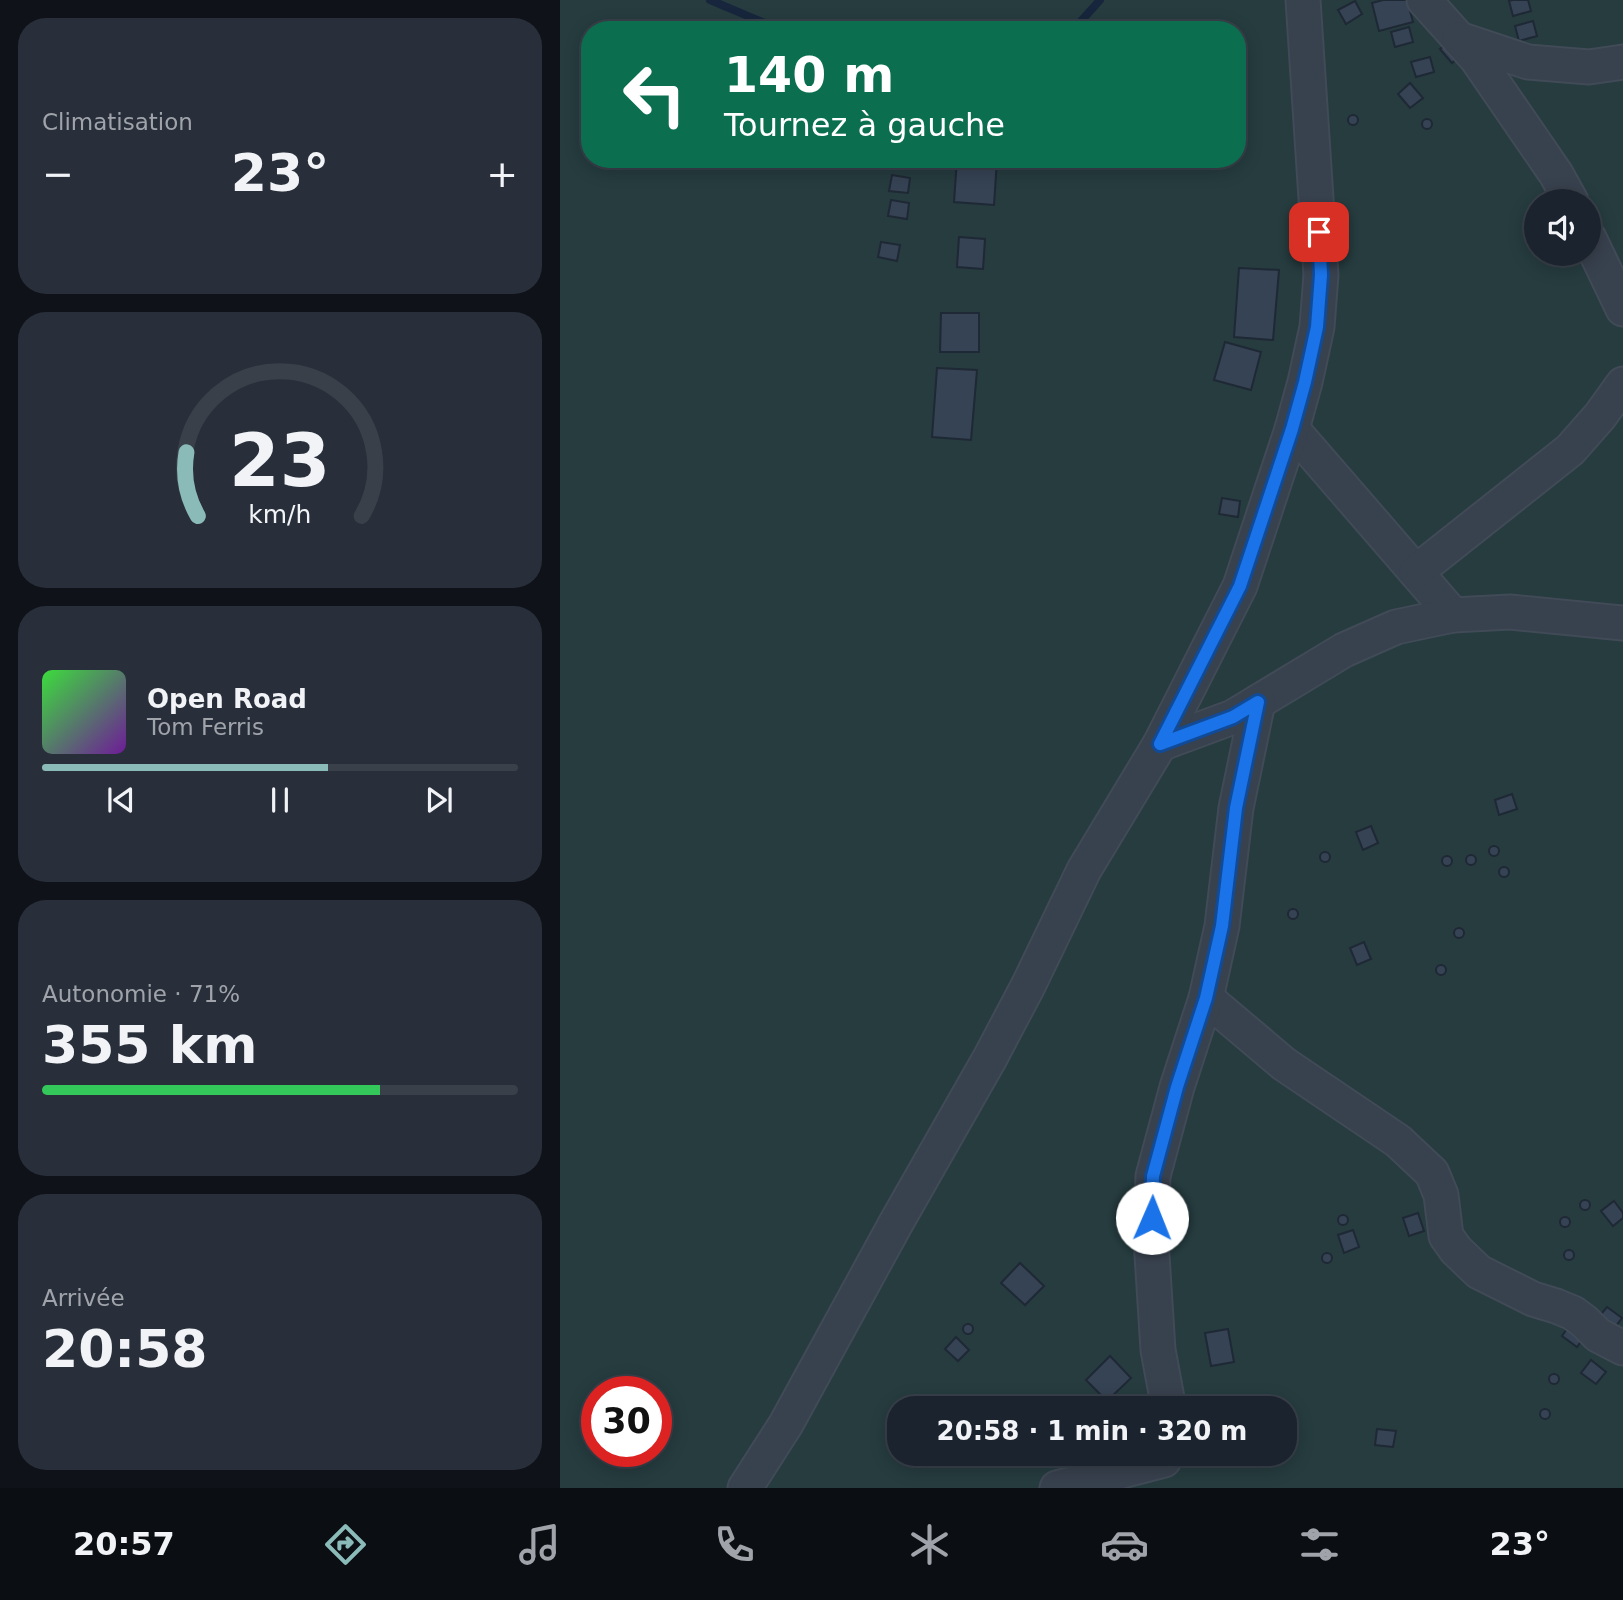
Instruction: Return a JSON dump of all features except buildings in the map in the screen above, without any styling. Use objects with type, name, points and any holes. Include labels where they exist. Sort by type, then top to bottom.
[{"type":"street","points":[[745,1488],[786,1424],[990,1058],[1084,870],[1160,744],[1240,586],[1292,429],[1317,327],[1321,275],[1303,0]]},
{"type":"street","points":[[1423,0],[1477,59],[1549,162],[1564,189]]},
{"type":"street","points":[[1459,39],[1528,62],[1589,67],[1623,62]]},
{"type":"street","points":[[1601,263],[1623,309]]},
{"type":"street","points":[[1416,572],[1570,450],[1600,416],[1623,384]]},
{"type":"street","points":[[1292,429],[1453,615]]},
{"type":"street","points":[[1160,744],[1233,717],[1344,650],[1396,627],[1453,615],[1510,612],[1623,623]]},
{"type":"street","points":[[1167,1396],[1158,1350],[1151,1239],[1153,1176],[1177,1087],[1206,998],[1222,926],[1236,808],[1258,702]]},
{"type":"street","points":[[1206,998],[1284,1064],[1398,1141],[1432,1173],[1441,1195],[1446,1236],[1479,1272],[1533,1299],[1573,1313],[1598,1335],[1623,1348]]},
{"type":"street","points":[[1057,1488],[1162,1467]]},
{"type":"green space","points":[[560,0],[1623,0],[1623,1488],[560,1488]]},
{"type":"waterway","points":[[710,0],[760,21]]},
{"type":"waterway","points":[[1081,21],[1100,0]]},
{"type":"route","points":[[1152,1218],[1153,1176],[1177,1087],[1206,998],[1222,926],[1236,808],[1258,702],[1233,717],[1160,744],[1240,586],[1292,429],[1317,327],[1321,275],[1319,232]]}]
